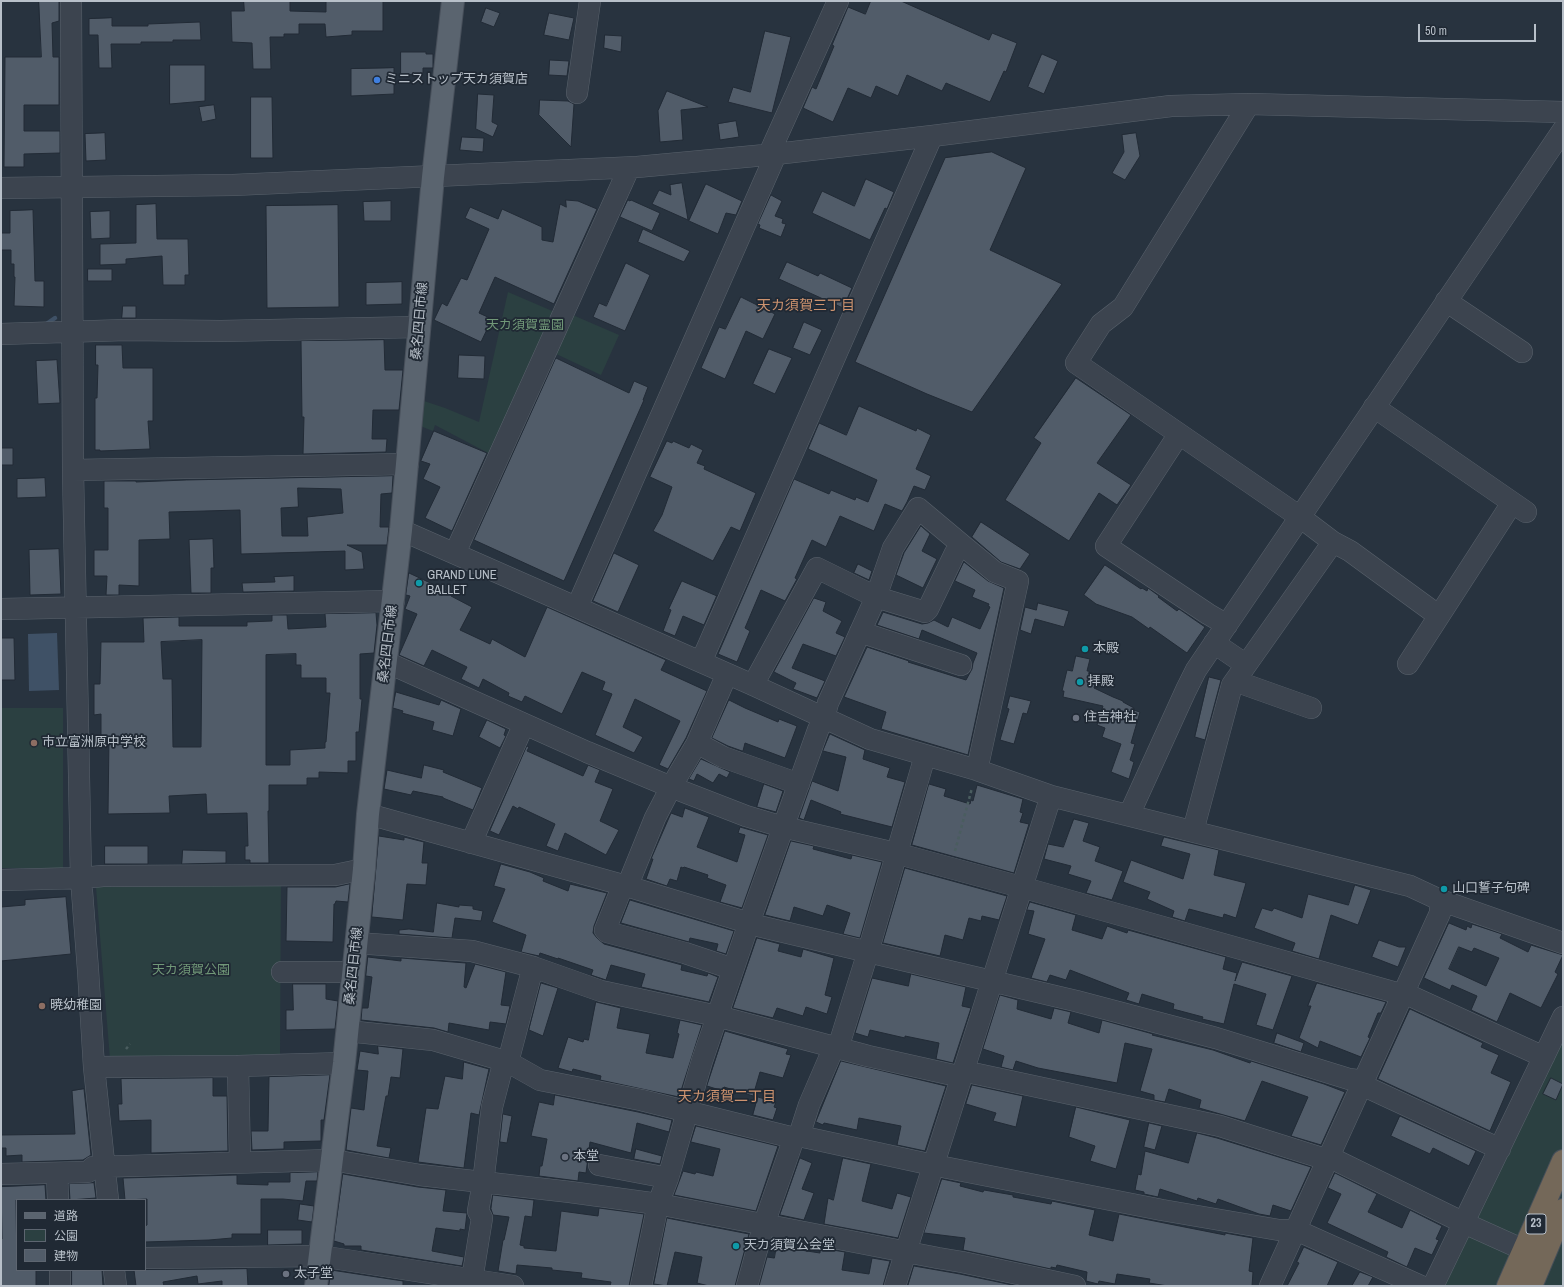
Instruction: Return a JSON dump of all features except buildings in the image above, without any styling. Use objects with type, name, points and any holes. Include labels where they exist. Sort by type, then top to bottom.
[{"type":"highway","name":"23","points":[[1508,1286],[1563,1161]]},
{"type":"highway","name":"23","points":[[1531,1286],[1563,1210]]},
{"type":"main road","name":"桑名四日市線","points":[[316,1286],[344,1063],[364,869],[368,814],[394,601],[408,464],[433,177],[453,1]]},
{"type":"street","points":[[71,1],[73,470],[77,607],[81,878],[94,1067],[108,1199]]},
{"type":"street","points":[[577,92],[590,1]]},
{"type":"street","points":[[577,607],[838,1]]},
{"type":"street","points":[[1,188],[233,185],[629,168],[932,136],[1171,106],[1249,104],[1563,112]]},
{"type":"street","points":[[1249,104],[1123,308],[1101,324],[1076,363],[1300,517],[1333,542],[1350,551],[1439,616]]},
{"type":"street","points":[[1129,815],[1196,670],[1563,130]]},
{"type":"street","points":[[701,662],[932,136]]},
{"type":"street","points":[[455,553],[629,168]]},
{"type":"street","points":[[1446,301],[1522,352]]},
{"type":"street","points":[[1,334],[126,330],[221,331],[420,327]]},
{"type":"street","points":[[1374,407],[1519,507],[1439,616],[1408,664]]},
{"type":"street","points":[[1179,434],[1106,546],[1227,625]]},
{"type":"street","points":[[73,470],[408,464]]},
{"type":"street","points":[[641,1286],[658,1204],[668,1178],[717,1016],[748,924],[818,730],[824,718],[828,703],[876,597],[893,548],[918,508],[995,572],[1018,581],[977,770]]},
{"type":"street","points":[[401,530],[753,685],[870,739],[977,770],[1051,796],[1410,886],[1440,900],[1563,943]]},
{"type":"street","points":[[1193,831],[1232,685],[1333,542]]},
{"type":"street","points":[[753,685],[817,568],[876,597],[925,612],[928,609],[961,544]]},
{"type":"street","points":[[1,609],[394,601]]},
{"type":"street","points":[[860,632],[961,665]]},
{"type":"street","points":[[1214,643],[1239,660],[1248,662]]},
{"type":"street","points":[[386,662],[524,724],[671,787],[746,816],[783,827],[895,854],[1021,888],[1404,994],[1544,1057]]},
{"type":"street","points":[[727,674],[697,743],[655,818],[604,930],[733,969]]},
{"type":"street","points":[[1235,681],[1311,708]]},
{"type":"street","points":[[471,844],[524,724]]},
{"type":"street","points":[[697,743],[723,758],[799,784]]},
{"type":"street","points":[[747,1286],[764,1224],[796,1137],[809,1105],[836,1048],[868,952],[895,854],[925,756]]},
{"type":"street","points":[[895,1286],[1051,796]]},
{"type":"street","points":[[368,814],[625,886],[748,924],[992,980],[1216,1038],[1363,1083],[1500,1149]]},
{"type":"street","points":[[1,880],[102,876],[335,875],[364,869]]},
{"type":"street","points":[[1270,1286],[1440,913],[1440,900]]},
{"type":"street","points":[[356,943],[472,951],[533,967],[601,991],[717,1016],[868,1056],[1220,1126],[1328,1159],[1524,1250]]},
{"type":"street","points":[[471,1282],[482,1218],[478,1211],[492,1107],[533,967]]},
{"type":"street","points":[[282,972],[354,972]]},
{"type":"street","points":[[1433,1286],[1563,1017]]},
{"type":"street","points":[[347,1031],[433,1040],[506,1062],[540,1080],[641,1100],[796,1137],[1162,1210],[1279,1230],[1296,1230],[1422,1286]]},
{"type":"street","points":[[94,1067],[238,1066],[344,1063]]},
{"type":"street","points":[[238,1066],[240,1162]]},
{"type":"street","points":[[1,1174],[88,1172],[93,1167],[105,1166],[332,1160],[420,1175],[562,1191],[658,1204],[962,1262],[1075,1286]]},
{"type":"street","points":[[599,1165],[668,1178]]},
{"type":"street","points":[[58,1173],[58,1199]]},
{"type":"street","points":[[146,1258],[320,1256],[471,1282],[513,1286]]},
{"type":"street","points":[[60,1271],[60,1286]]},
{"type":"street","points":[[114,1271],[116,1286]]},
{"type":"path","points":[[950,869],[977,770]]},
{"type":"green space","name":"天カ須賀霊園","points":[[508,292],[557,313],[490,454],[435,425],[433,431],[415,424],[418,399],[479,422]]},
{"type":"green space","points":[[568,313],[619,335],[601,375],[552,352]]},
{"type":"green space","points":[[1,708],[63,708],[63,868],[1,868]]},
{"type":"green space","name":"天カ須賀公園","points":[[281,879],[280,1059],[110,1059],[96,887]]},
{"type":"green space","points":[[1563,1035],[1563,1286],[1442,1286]]},
{"type":"water","points":[[57,633],[59,690],[29,691],[28,634]]},
{"type":"waterway","points":[[45,325],[55,318]]},
{"type":"place","name":"ミニストップ天カ須賀店","points":[[377,80]]},
{"type":"place","name":"GRAND LUNE BALLET","points":[[419,583]]},
{"type":"place","name":"本殿","points":[[1085,649]]},
{"type":"place","name":"拝殿","points":[[1080,682]]},
{"type":"place","name":"住吉神社","points":[[1076,718]]},
{"type":"place","name":"市立富洲原中学校","points":[[34,743]]},
{"type":"place","name":"山口誓子句碑","points":[[1444,889]]},
{"type":"place","name":"暁幼稚園","points":[[42,1006]]},
{"type":"place","name":"本堂","points":[[565,1157]]},
{"type":"place","name":"天カ須賀公会堂","points":[[736,1246]]},
{"type":"place","name":"太子堂","points":[[286,1274]]},
{"type":"district","name":"天カ須賀三丁目","points":[[806,306]]},
{"type":"district","name":"天カ須賀二丁目","points":[[727,1097]]}]
